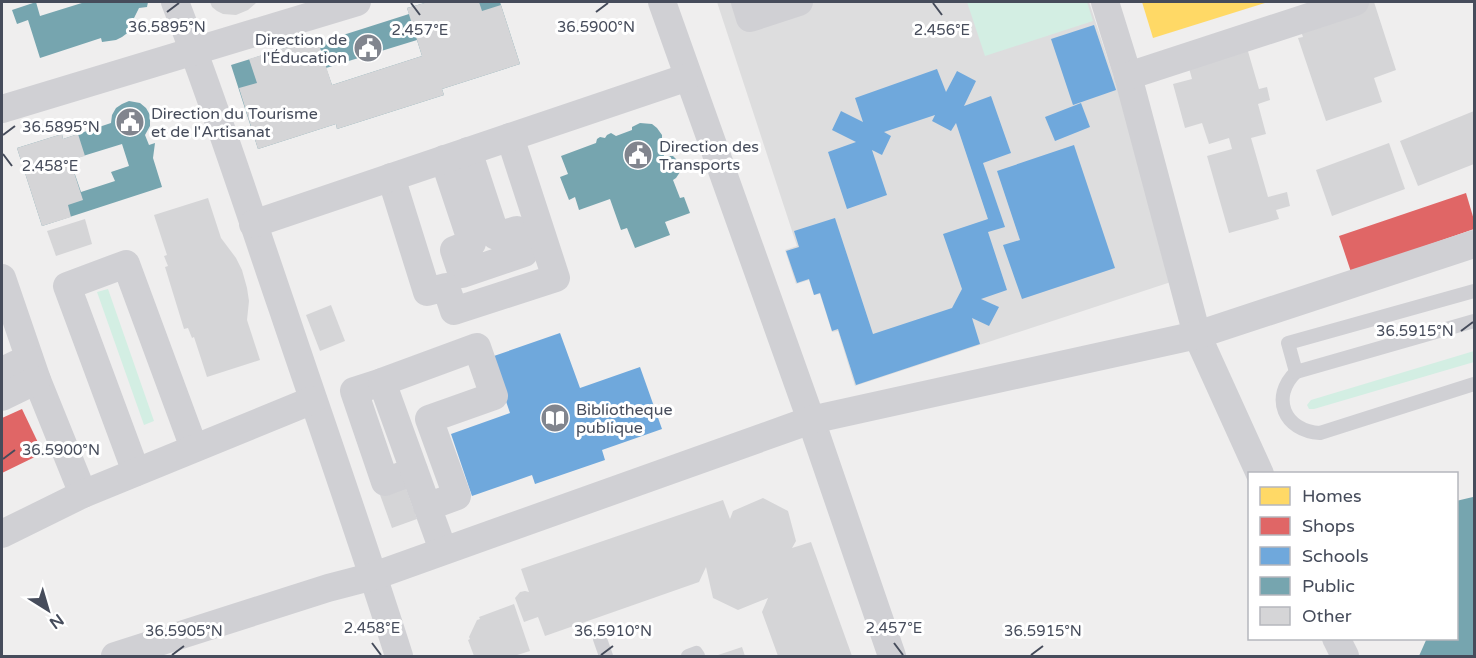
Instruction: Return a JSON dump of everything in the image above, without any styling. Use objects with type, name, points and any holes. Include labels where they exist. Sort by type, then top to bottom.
[{"type":"street","points":[[175,2],[254,224],[374,576],[399,657]]},
{"type":"street","points":[[2,109],[194,52],[302,9],[357,2]]},
{"type":"street","points":[[662,2],[811,420],[892,657]]},
{"type":"street","points":[[745,2],[750,18],[799,2]]},
{"type":"street","points":[[1105,2],[1128,76],[1197,335],[1259,472]]},
{"type":"street","points":[[1128,76],[1354,2]]},
{"type":"street","points":[[254,224],[688,77]]},
{"type":"street","points":[[391,177],[428,292],[446,286],[454,310],[556,278],[510,137]]},
{"type":"street","points":[[115,657],[328,588],[374,576],[811,420],[1197,335],[1474,244]]},
{"type":"street","points":[[136,472],[67,286],[126,264],[194,448]]},
{"type":"street","points":[[2,278],[7,313],[22,355],[83,494]]},
{"type":"street","points":[[427,507],[457,496],[429,419],[494,396],[477,347],[382,382],[427,507],[443,550]]},
{"type":"street","points":[[2,371],[22,355]]},
{"type":"street","points":[[2,397],[22,355]]},
{"type":"street","points":[[2,534],[83,494],[313,400]]},
{"type":"street","points":[[1336,640],[1345,657]]},
{"type":"lane","points":[[1296,372],[1288,343],[1474,291]]},
{"type":"lane","points":[[1474,321],[1296,372],[1290,378],[1282,402],[1289,419],[1295,425],[1302,430],[1320,433],[1474,384]]},
{"type":"lane","points":[[600,639],[606,657]]},
{"type":"lane","points":[[688,657],[696,653],[698,657]]},
{"type":"shaded area","points":[[717,2],[1089,2],[1180,279],[855,386],[838,331],[832,332],[820,294],[814,295],[809,280],[796,284],[785,250],[797,246]]},
{"type":"green space","points":[[967,2],[1087,2],[1093,21],[985,56]]},
{"type":"green space","points":[[108,289],[154,421],[144,425],[97,292]]},
{"type":"green space","points":[[1474,351],[1474,362],[1314,409],[1309,409],[1307,405],[1311,400]]},
{"type":"building: Homes","points":[[1142,2],[1268,2],[1153,38]]},
{"type":"building: Shops","points":[[1466,193],[1474,220],[1474,229],[1351,272],[1339,236]]},
{"type":"building: Shops","points":[[22,409],[43,453],[2,473],[2,418]]},
{"type":"building: Schools","points":[[1094,25],[1116,90],[1073,105],[1051,39]]},
{"type":"building: Schools","points":[[937,69],[946,92],[957,71],[976,81],[964,106],[991,96],[1011,153],[983,163],[1005,227],[988,232],[1007,290],[981,299],[999,307],[989,326],[972,318],[980,344],[856,385],[838,329],[832,331],[820,293],[814,295],[809,279],[797,283],[786,251],[799,247],[794,231],[835,218],[873,334],[952,308],[962,289],[943,234],[988,219],[956,123],[951,131],[932,121],[935,115],[884,132],[891,136],[882,155],[872,150],[887,195],[847,209],[828,152],[856,142],[832,130],[841,111],[863,122],[855,98]]},
{"type":"building: Schools","points":[[1081,103],[1090,127],[1055,141],[1045,117]]},
{"type":"building: Schools","points":[[1074,145],[1115,268],[1022,299],[1003,245],[1020,240],[997,171]]},
{"type":"building: Schools","points":[[560,333],[580,388],[640,367],[662,429],[602,450],[605,460],[535,484],[532,475],[472,496],[451,434],[510,413],[491,357]]},
{"type":"building: Public","points":[[36,2],[40,16],[85,2],[148,2],[147,7],[139,8],[134,18],[138,25],[122,37],[102,42],[101,38],[40,58],[28,20],[17,24],[12,10]]},
{"type":"building: Public","points":[[428,2],[500,2],[520,64],[442,89],[444,95],[337,129],[336,124],[258,149],[231,65],[317,38],[318,43],[409,14],[407,8]],"holes":[[[417,40],[422,56],[332,85],[326,68]]]},
{"type":"building: Public","points":[[129,101],[140,103],[150,115],[150,126],[145,135],[149,145],[155,143],[153,158],[162,187],[42,226],[17,148],[62,134],[63,139],[111,123],[116,108]],"holes":[[[122,144],[129,166],[111,172],[115,181],[81,192],[70,160]]]},
{"type":"building: Public","points":[[640,123],[652,124],[657,128],[662,135],[659,141],[664,156],[673,156],[678,161],[680,172],[673,180],[680,198],[684,197],[690,213],[665,222],[670,235],[635,248],[627,228],[621,230],[610,199],[579,210],[575,197],[569,200],[560,177],[568,174],[561,156],[596,143],[600,137],[605,138],[611,133],[616,136],[632,130],[632,127]]},
{"type":"building: Public","points":[[1473,497],[1474,501],[1474,656],[1419,656],[1426,640],[1458,640],[1458,501]]},
{"type":"building: Other","points":[[210,2],[257,2],[248,10],[236,15],[217,11]]},
{"type":"building: Other","points":[[428,2],[479,2],[482,11],[501,5],[520,64],[442,89],[444,95],[337,129],[336,124],[258,149],[239,88],[257,83],[249,59],[317,38],[332,85],[422,56],[407,8]]},
{"type":"building: Other","points":[[1374,2],[1396,70],[1374,78],[1382,102],[1326,121],[1298,38],[1303,37],[1299,25]]},
{"type":"building: Other","points":[[1247,48],[1259,89],[1267,87],[1270,100],[1258,104],[1266,134],[1251,138],[1268,197],[1287,192],[1290,206],[1276,210],[1279,219],[1229,233],[1207,156],[1232,149],[1229,138],[1209,144],[1202,123],[1185,128],[1173,84],[1192,79],[1189,68]]},
{"type":"building: Other","points":[[1474,111],[1474,164],[1418,186],[1400,141]]},
{"type":"building: Other","points":[[62,134],[63,139],[78,134],[85,156],[70,160],[83,200],[68,205],[71,217],[42,226],[17,148]]},
{"type":"building: Other","points":[[1389,143],[1405,189],[1332,216],[1316,170]]},
{"type":"building: Other","points":[[208,198],[221,238],[242,270],[249,301],[247,320],[260,360],[207,377],[194,337],[192,338],[188,328],[184,329],[165,267],[168,266],[164,256],[167,255],[154,215]]},
{"type":"building: Other","points":[[85,219],[92,244],[56,256],[47,231]]},
{"type":"building: Other","points":[[331,305],[345,341],[320,351],[306,315]]},
{"type":"building: Other","points":[[404,483],[417,519],[392,528],[379,492]]},
{"type":"building: Other","points":[[763,498],[788,511],[796,541],[792,548],[811,542],[852,656],[778,656],[762,612],[768,598],[738,610],[713,598],[706,567],[699,582],[545,636],[538,617],[524,622],[515,598],[520,592],[529,592],[521,569],[723,500],[730,519],[733,511]]},
{"type":"building: Other","points":[[514,604],[530,651],[514,656],[474,656],[468,640],[479,617]]},
{"type":"building: Other","points":[[742,647],[745,656],[715,656]]},
{"type":"place","name":"Direction de l'Éducation","points":[[368,48]]},
{"type":"place","name":"Direction du Tourisme et de l'Artisanat","points":[[130,122]]},
{"type":"place","name":"Direction des Transports","points":[[638,155]]},
{"type":"place","name":"Bibliotheque publique","points":[[555,418]]}]
